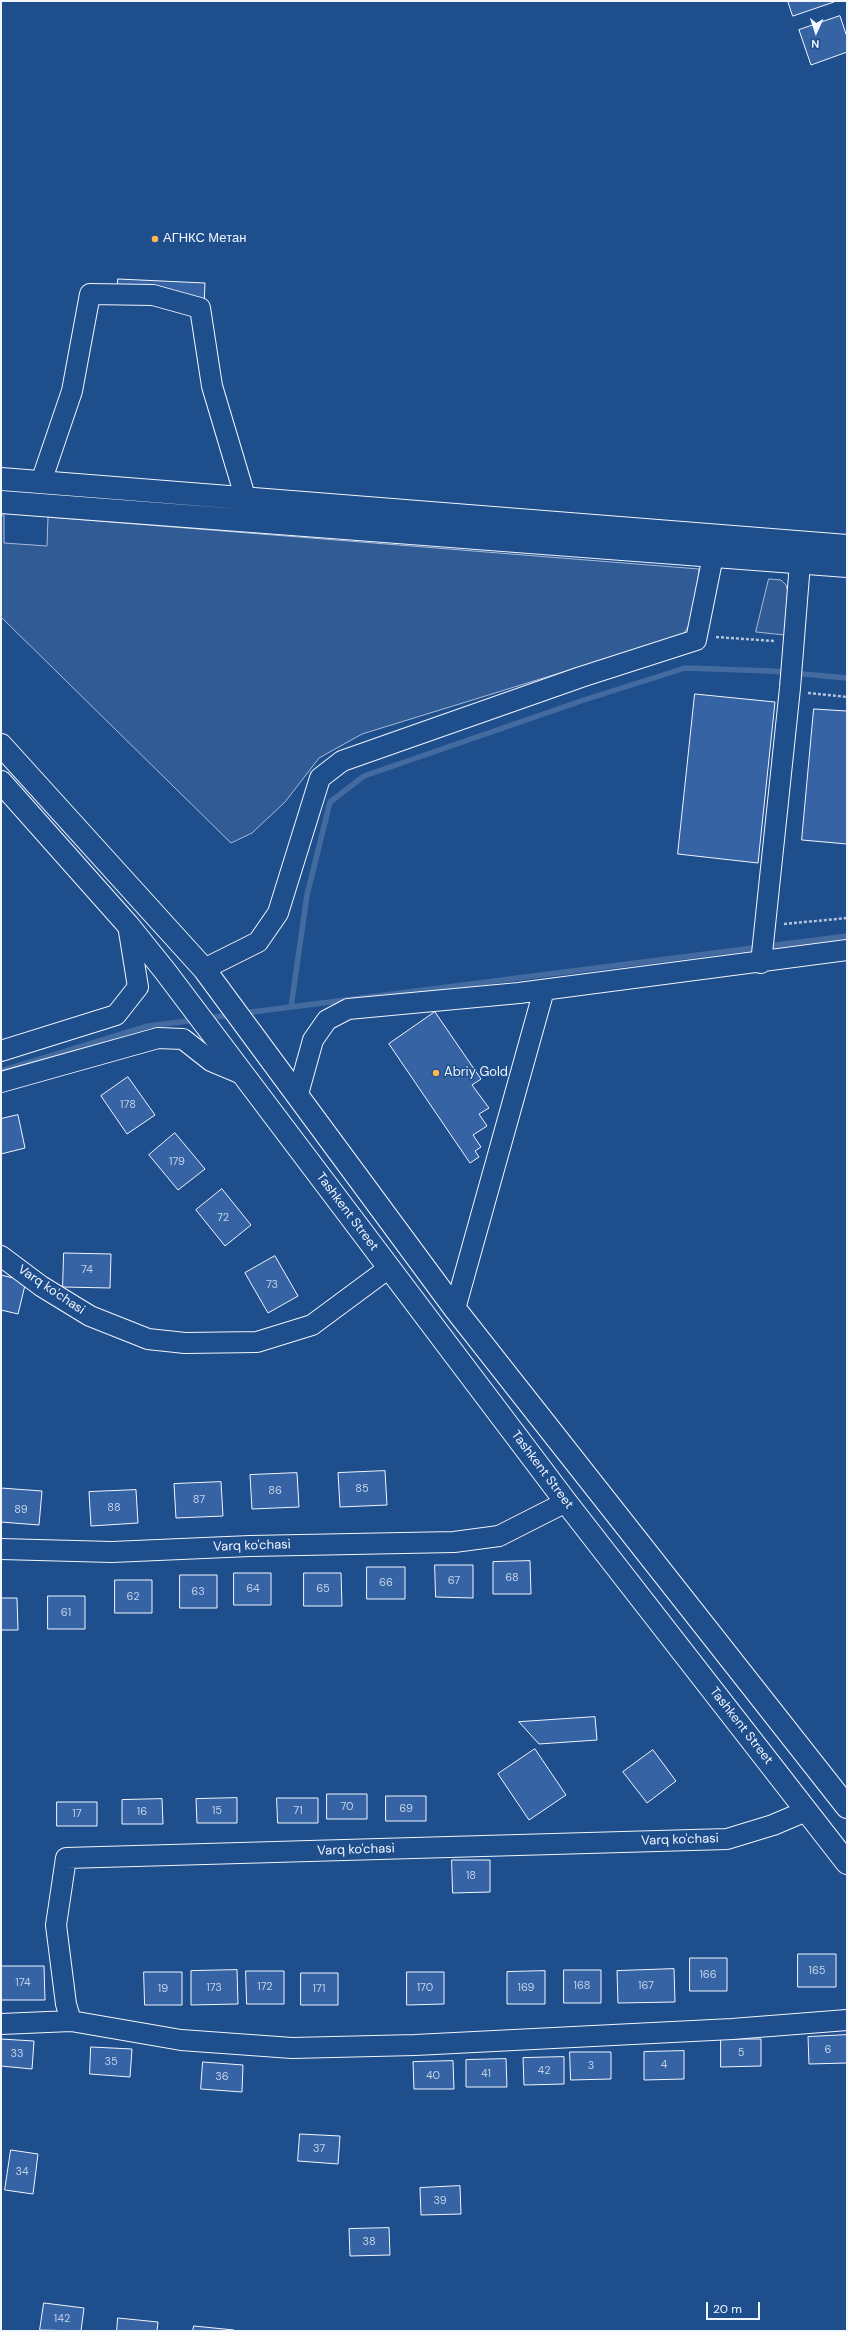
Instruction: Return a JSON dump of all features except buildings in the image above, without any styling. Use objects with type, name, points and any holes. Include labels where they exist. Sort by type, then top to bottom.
[{"type":"main road","points":[[1,479],[246,500],[847,546]]},
{"type":"main road","points":[[1,502],[847,566]]},
{"type":"main road","points":[[1,745],[204,969],[274,1061],[455,1309],[847,1807]]},
{"type":"main road","name":"Tashkent Street","points":[[1,782],[128,925],[165,971],[566,1502],[847,1863]]},
{"type":"street","points":[[41,482],[72,390],[90,294],[153,296],[200,308],[212,386],[246,500]]},
{"type":"street","points":[[204,969],[258,942],[278,913],[320,778],[342,761],[581,677],[696,640],[713,556]]},
{"type":"street","points":[[760,963],[790,690],[800,563]]},
{"type":"street","points":[[1,1051],[116,1016],[138,987],[128,925]]},
{"type":"street","points":[[298,1094],[313,1040],[327,1020],[348,1010],[544,990],[760,963],[847,950]]},
{"type":"street","points":[[455,1309],[544,990]]},
{"type":"street","points":[[1,1082],[158,1038],[183,1039],[211,1061],[242,1074]]},
{"type":"street","name":"Varq ko'chasi","points":[[1,1256],[42,1286],[90,1316],[148,1339],[185,1343],[257,1342],[312,1325],[389,1268]]},
{"type":"street","name":"Varq ko'chasi","points":[[1,1549],[112,1552],[250,1546],[454,1542],[499,1536],[566,1502]]},
{"type":"street","name":"Varq ko'chasi","points":[[71,2021],[66,2004],[56,1925],[66,1858],[727,1838],[773,1825],[806,1811]]},
{"type":"street","points":[[1,2024],[71,2021],[182,2040],[292,2048],[415,2046],[732,2029],[847,2020]]},
{"type":"path","points":[[696,635],[792,650]]},
{"type":"path","points":[[790,690],[847,697]]},
{"type":"path","points":[[765,925],[847,918]]},
{"type":"shaded area","points":[[1,515],[4,515],[4,543],[47,546],[48,517],[699,569],[694,617],[683,635],[362,734],[319,758],[285,802],[252,833],[231,843],[1,617]]},
{"type":"shaded area","points":[[769,579],[781,580],[786,585],[788,592],[785,635],[756,632]]},
{"type":"waterway","points":[[291,1007],[307,895],[330,802],[364,776],[584,700],[685,668],[771,671],[847,678]]},
{"type":"waterway","points":[[244,1013],[847,936]]},
{"type":"waterway","points":[[208,1018],[231,1015]]},
{"type":"waterway","points":[[1,1071],[148,1026],[196,1020]]},
{"type":"place","name":"АГНКС Метан","points":[[155,239]]},
{"type":"place","name":"Abriy Gold","points":[[436,1073]]}]
